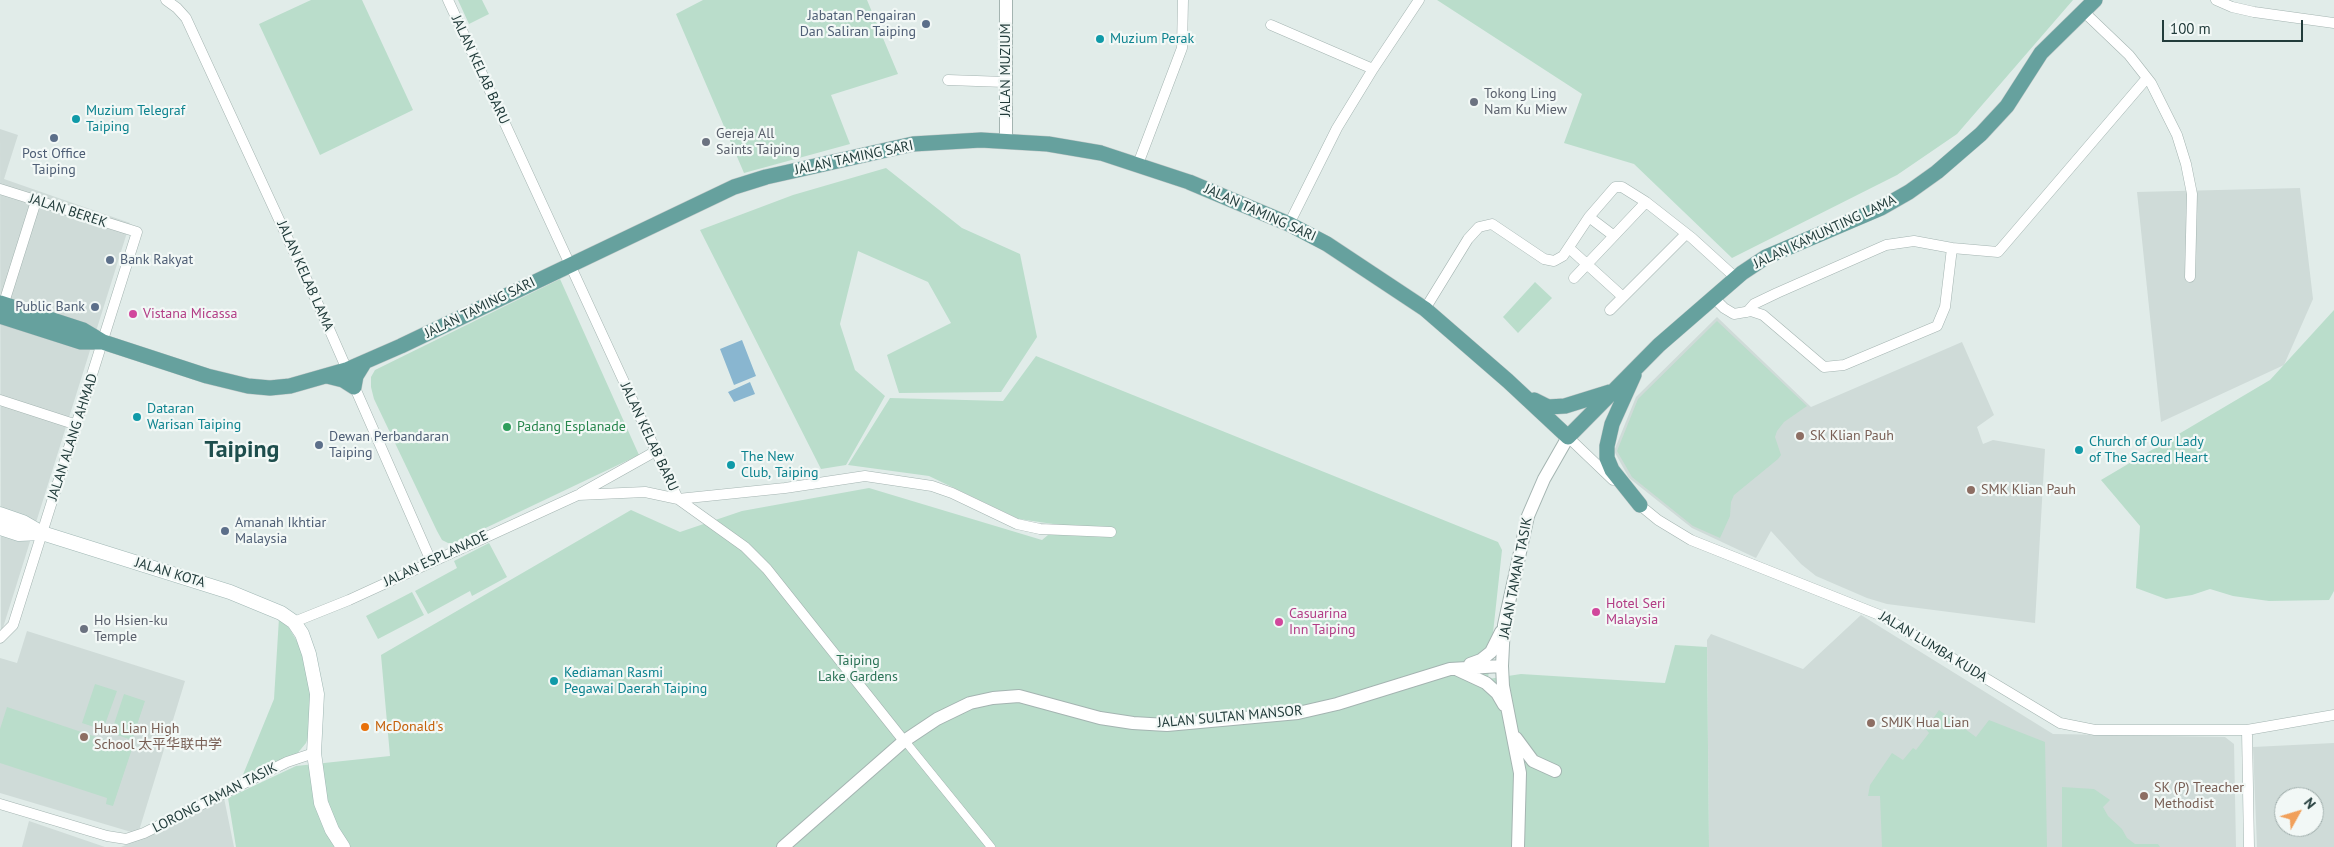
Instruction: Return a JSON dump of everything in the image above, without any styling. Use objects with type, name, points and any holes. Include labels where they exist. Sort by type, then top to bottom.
[{"type":"main road","name":"JALAN KAMUNTING LAMA","points":[[1568,437],[1640,365],[1736,278],[1766,257],[1881,208],[1937,172],[1981,134],[2006,106],[2041,53],[2095,0]]},
{"type":"main road","name":"JALAN TAMING SARI","points":[[1,311],[83,330],[103,342],[184,369],[248,386],[270,388],[290,386],[364,363],[734,187],[766,177],[913,144],[955,140],[1006,141],[1072,148],[1138,164],[1188,182],[1289,224],[1358,262],[1425,309],[1526,396],[1568,437]]},
{"type":"main road","points":[[327,376],[343,380],[354,387],[356,376],[364,363]]},
{"type":"main road","points":[[1640,365],[1628,385],[1612,424],[1606,446],[1607,458],[1612,470],[1640,505]]},
{"type":"main road","points":[[1526,396],[1548,406],[1565,406],[1613,391]]},
{"type":"main road","name":"JALAN KOTA","points":[[0,514],[23,522],[42,534],[230,592],[281,613],[294,622]]},
{"type":"main road","name":"JALAN KOTA","points":[[0,528],[18,534],[42,534]]},
{"type":"main road","points":[[294,622],[309,654],[315,680],[317,694],[314,753],[321,803],[332,830],[343,847]]},
{"type":"street","name":"JALAN KELAB LAMA","points":[[166,0],[186,18],[431,561]]},
{"type":"street","name":"JALAN KELAB BARU","points":[[448,0],[678,498],[785,488],[864,476],[932,486],[952,493],[1017,524],[1040,529],[1111,532]]},
{"type":"street","name":"JALAN MUZIUM","points":[[1006,0],[1006,141]]},
{"type":"street","points":[[1138,164],[1182,48],[1183,0]]},
{"type":"street","points":[[1289,224],[1337,128],[1372,69],[1419,0]]},
{"type":"street","points":[[2216,0],[2232,7],[2254,12],[2334,23]]},
{"type":"street","points":[[2084,12],[2129,55],[2147,78],[2177,135],[2186,164],[2192,194],[2190,276]]},
{"type":"street","points":[[1271,25],[1372,69]]},
{"type":"street","points":[[1747,312],[1754,304],[1886,245],[1914,241],[1952,248],[1992,253],[1998,252],[2147,78]]},
{"type":"street","points":[[948,80],[1005,82]]},
{"type":"street","points":[[1425,309],[1468,239],[1479,226],[1492,224],[1544,259],[1554,261],[1563,256],[1589,218],[1615,187],[1622,187],[1646,202],[1736,278]]},
{"type":"street","name":"JALAN BEREK","points":[[0,189],[137,232]]},
{"type":"street","points":[[1,311],[36,201]]},
{"type":"street","points":[[1574,278],[1646,202]]},
{"type":"street","points":[[1589,218],[1614,236]]},
{"type":"street","name":"JALAN ALANG AHMAD","points":[[1,638],[13,625],[137,232]]},
{"type":"street","points":[[1610,310],[1686,234]]},
{"type":"street","points":[[1569,248],[1623,297]]},
{"type":"street","points":[[1714,297],[1730,312],[1738,314],[1756,312],[1771,321],[1824,367],[1844,365],[1937,326],[1945,308],[1952,248]]},
{"type":"street","points":[[0,400],[77,425]]},
{"type":"street","name":"JALAN LUMBA KUDA","points":[[1568,437],[1640,505],[1658,520],[1691,540],[1882,616],[2060,724],[2096,730],[2247,730],[2334,715]]},
{"type":"street","name":"JALAN TAMAN TASIK","points":[[1518,847],[1520,773],[1514,734],[1507,709],[1502,666],[1504,625],[1528,516],[1544,479],[1568,437]]},
{"type":"street","name":"JALAN ESPLANADE","points":[[294,622],[349,600],[578,495],[656,451]]},
{"type":"street","name":"JALAN ESPLANADE","points":[[578,495],[645,492],[678,498]]},
{"type":"street","points":[[678,498],[745,547],[767,569],[991,847]]},
{"type":"street","points":[[1456,668],[1481,660],[1491,652],[1504,625]]},
{"type":"street","points":[[1456,668],[1502,666]]},
{"type":"street","points":[[1456,668],[1486,683],[1497,693],[1507,709]]},
{"type":"street","name":"JALAN SULTAN MANSOR","points":[[783,847],[905,741],[949,712],[970,703],[993,698],[1019,696],[1100,718],[1133,723],[1167,725],[1298,713],[1338,704],[1456,668]]},
{"type":"street","points":[[2247,730],[2249,847]]},
{"type":"street","points":[[1514,734],[1528,756],[1555,771]]},
{"type":"street","name":"LORONG TAMAN TASIK","points":[[0,804],[107,836],[126,839],[144,833],[287,762],[314,753]]},
{"type":"shaded area","points":[[0,129],[18,135],[4,179],[130,223],[1,634]]},
{"type":"shaded area","points":[[2300,188],[2313,299],[2284,365],[2161,422],[2137,192]]},
{"type":"shaded area","name":"SK Klian Pauh","points":[[1717,317],[1811,407],[1962,342],[1994,415],[1977,427],[1983,444],[1993,440],[2045,449],[2035,623],[1887,604],[1867,598],[1816,576],[1801,564],[1771,531],[1756,558],[1692,528],[1629,478],[1614,451],[1636,397]]},
{"type":"shaded area","name":"SMJK Hua Lian","points":[[1861,615],[2053,734],[2225,737],[2234,744],[2236,847],[1709,847],[1707,640],[1711,634],[1803,669]]},
{"type":"shaded area","name":"Hua Lian High School 太平华联中学","points":[[27,631],[185,681],[138,834],[0,793],[0,658],[17,663]]},
{"type":"shaded area","points":[[2334,743],[2334,847],[2257,847],[2253,747]]},
{"type":"shaded area","points":[[224,798],[234,847],[121,847],[140,839]]},
{"type":"shaded area","points":[[29,821],[105,847],[22,847]]},
{"type":"green space","points":[[311,0],[362,0],[413,110],[320,155],[259,24]]},
{"type":"green space","points":[[458,0],[482,0],[489,14],[469,24]]},
{"type":"green space","points":[[703,0],[867,0],[898,74],[831,95],[850,144],[744,173],[676,14]]},
{"type":"green space","points":[[1437,0],[2073,0],[1957,134],[1897,175],[1732,258],[1634,164],[1564,143],[1582,94]]},
{"type":"green space","points":[[886,168],[962,228],[1020,254],[1037,337],[1001,392],[899,393],[887,355],[951,323],[928,282],[858,251],[840,324],[855,370],[885,396],[846,465],[821,469],[700,230],[793,195]]},
{"type":"green space","name":"Padang Esplanade","points":[[560,279],[639,455],[454,543],[448,543],[442,540],[437,531],[374,399],[371,377],[375,370]]},
{"type":"green space","points":[[1535,282],[1552,298],[1518,333],[1503,317]]},
{"type":"green space","points":[[2334,310],[2334,591],[2329,600],[2269,601],[2233,596],[2210,589],[2192,595],[2166,599],[2136,588],[2140,526],[2101,480],[2270,380]]},
{"type":"green space","points":[[1717,321],[1807,406],[1784,422],[1777,431],[1775,437],[1781,455],[1778,459],[1734,495],[1731,502],[1730,516],[1720,538],[1693,526],[1632,477],[1617,451],[1638,399]]},
{"type":"green space","name":"Taiping Lake Gardens","points":[[1036,356],[1498,542],[1502,550],[1488,679],[1521,674],[1665,683],[1675,645],[1707,647],[1709,847],[236,847],[228,798],[296,766],[390,756],[381,655],[631,510],[680,532],[742,511],[869,488],[1042,540],[1060,525],[1019,519],[929,476],[848,465],[890,398],[1003,401]]},
{"type":"green space","points":[[489,543],[507,577],[472,596],[470,591],[428,614],[415,591],[457,568],[454,561]]},
{"type":"green space","points":[[412,592],[424,615],[378,639],[366,616]]},
{"type":"green space","points":[[279,618],[289,628],[301,648],[313,697],[312,727],[306,743],[296,755],[240,782],[274,699]]},
{"type":"green space","points":[[95,684],[117,691],[103,730],[82,723]]},
{"type":"green space","points":[[124,694],[145,701],[132,740],[111,733]]},
{"type":"green space","points":[[7,707],[132,749],[113,806],[106,804],[107,798],[0,763],[0,729]]},
{"type":"green space","points":[[1939,710],[1976,737],[1989,720],[2045,742],[2047,847],[1882,847],[1880,796],[1868,796],[1870,785],[1892,753],[1903,760],[1913,748],[1916,750],[1929,733],[1926,729]]},
{"type":"green space","points":[[2062,787],[2094,789],[2110,800],[2103,807],[2108,816],[2122,829],[2127,838],[2135,844],[2158,844],[2160,847],[2062,847]]},
{"type":"water","points":[[742,340],[756,376],[734,385],[720,349]]},
{"type":"water","points":[[750,382],[755,394],[734,402],[728,392]]},
{"type":"place","name":"Jabatan Pengairan Dan Saliran Taiping","points":[[926,24]]},
{"type":"place","name":"Muzium Perak","points":[[1100,39]]},
{"type":"place","name":"Tokong Ling Nam Ku Miew","points":[[1474,102]]},
{"type":"place","name":"Muzium Telegraf Taiping","points":[[76,119]]},
{"type":"place","name":"Post Office Taiping","points":[[54,138]]},
{"type":"place","name":"Gereja All Saints Taiping","points":[[706,142]]},
{"type":"place","name":"Bank Rakyat","points":[[110,260]]},
{"type":"place","name":"Public Bank","points":[[95,307]]},
{"type":"place","name":"Vistana Micassa","points":[[133,314]]},
{"type":"place","name":"Dataran Warisan Taiping","points":[[137,417]]},
{"type":"place","name":"Padang Esplanade","points":[[507,427]]},
{"type":"place","name":"SK Klian Pauh","points":[[1800,436]]},
{"type":"place","name":"Dewan Perbandaran Taiping","points":[[319,445]]},
{"type":"place","name":"Church of Our Lady of The Sacred Heart","points":[[2079,450]]},
{"type":"place","name":"The New Club, Taiping","points":[[731,465]]},
{"type":"place","name":"SMK Klian Pauh","points":[[1971,490]]},
{"type":"place","name":"Amanah Ikhtiar Malaysia","points":[[225,531]]},
{"type":"place","name":"Hotel Seri Malaysia","points":[[1596,612]]},
{"type":"place","name":"Casuarina Inn Taiping","points":[[1279,622]]},
{"type":"place","name":"Ho Hsien-ku Temple","points":[[84,629]]},
{"type":"place","name":"Kediaman Rasmi Pegawai Daerah Taiping","points":[[554,681]]},
{"type":"place","name":"SMJK Hua Lian","points":[[1871,723]]},
{"type":"place","name":"McDonald's","points":[[365,727]]},
{"type":"place","name":"Hua Lian High School 太平华联中学","points":[[84,737]]},
{"type":"place","name":"SK (P) Treacher Methodist","points":[[2144,796]]},
{"type":"district","name":"Taiping","points":[[242,450]]}]
